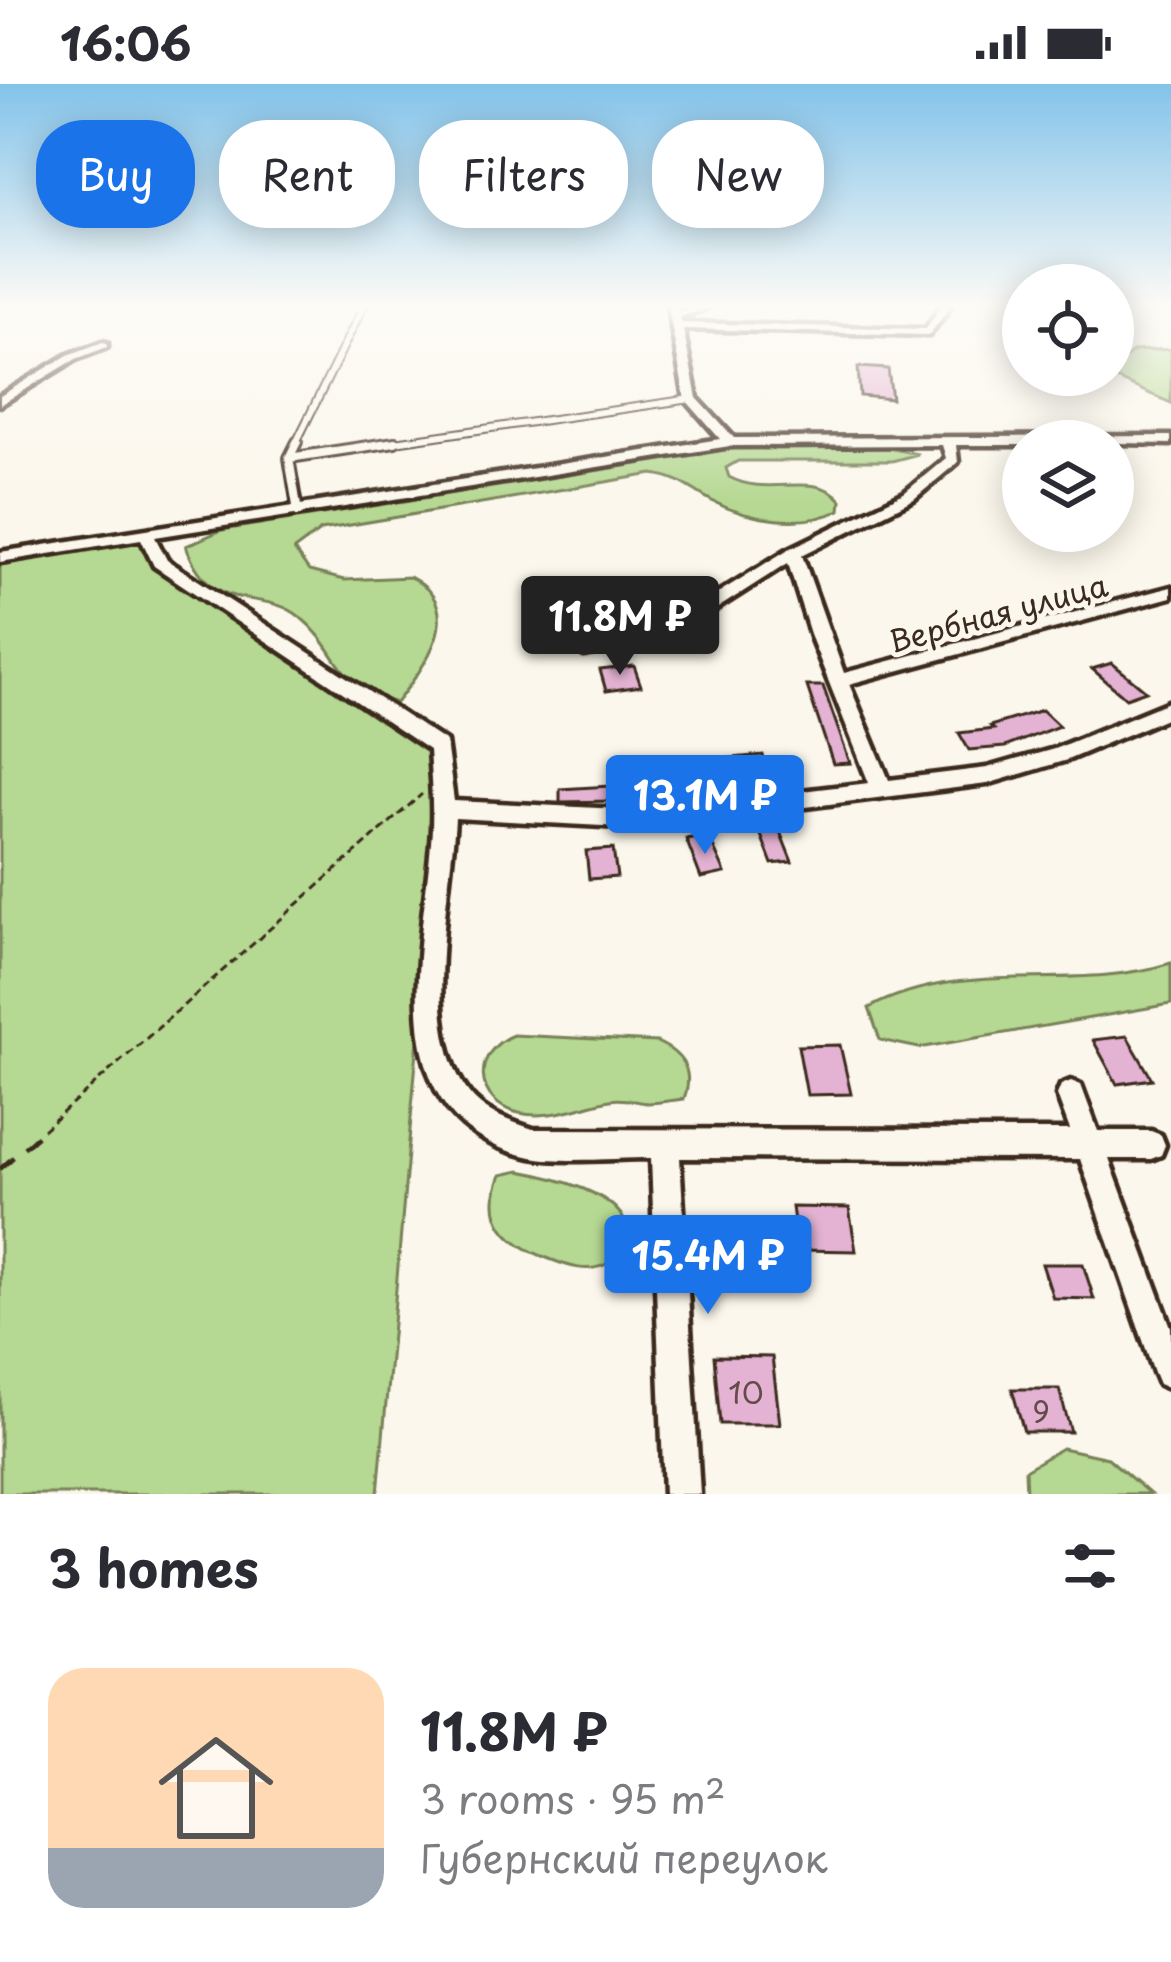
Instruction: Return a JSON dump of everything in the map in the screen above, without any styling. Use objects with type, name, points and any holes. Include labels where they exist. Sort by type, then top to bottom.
[{"type":"street","points":[[0,401],[46,373]]},
{"type":"street","points":[[686,373],[691,399],[730,442]]},
{"type":"street","points":[[0,557],[730,442],[1171,440]]},
{"type":"street","points":[[584,650],[693,616],[794,554],[909,496],[952,459],[948,441]]},
{"type":"street","points":[[147,536],[160,563],[440,747],[444,809],[433,1033],[442,1076],[460,1104],[494,1130],[532,1143],[1151,1145]]},
{"type":"street","points":[[794,554],[837,681],[882,788]]},
{"type":"street","name":"Вербная улица","points":[[837,681],[1171,592]]},
{"type":"street","points":[[444,809],[640,819],[987,776],[1060,755],[1171,708]]},
{"type":"street","points":[[1071,1095],[1171,1372]]},
{"type":"street","points":[[665,1144],[682,1494]]},
{"type":"lane","points":[[298,512],[289,458],[331,373]]},
{"type":"lane","points":[[289,458],[691,399]]},
{"type":"path","points":[[0,1168],[441,777]]},
{"type":"green space","points":[[1134,373],[1171,373],[1171,403],[1134,387]]},
{"type":"green space","points":[[882,447],[918,454],[892,461],[738,461],[726,468],[729,477],[744,483],[818,486],[841,500],[840,510],[809,519],[776,520],[742,513],[653,474],[321,530],[294,550],[309,571],[344,580],[410,577],[428,590],[437,605],[439,621],[429,655],[396,703],[348,677],[314,630],[286,608],[239,597],[210,584],[186,546],[222,530],[738,448]]},
{"type":"green space","points":[[147,536],[161,563],[439,747],[441,777],[378,1494],[0,1494],[0,557]]},
{"type":"green space","points":[[1171,963],[1171,1004],[919,1048],[880,1040],[869,1008],[943,984],[1095,976]]},
{"type":"green space","points":[[513,1035],[657,1042],[684,1064],[688,1080],[684,1099],[647,1103],[615,1099],[543,1115],[519,1113],[493,1099],[483,1077],[490,1053]]},
{"type":"green space","points":[[519,1171],[584,1189],[614,1207],[626,1231],[617,1256],[602,1266],[578,1268],[533,1252],[510,1237],[497,1217],[496,1191],[501,1175]]},
{"type":"green space","points":[[1062,1448],[1108,1458],[1150,1494],[1026,1494],[1025,1470]]},
{"type":"building","points":[[858,373],[889,373],[892,399],[860,396]]},
{"type":"building","points":[[1112,663],[1146,691],[1126,698],[1092,669]]},
{"type":"building","points":[[634,666],[641,686],[606,691],[600,670]]},
{"type":"building","points":[[807,686],[823,686],[850,763],[833,764]]},
{"type":"building","points":[[1042,710],[1059,726],[1005,747],[969,750],[959,733],[993,729],[990,726]]},
{"type":"building","points":[[763,755],[770,784],[744,785],[742,778],[694,783],[689,762]]},
{"type":"building","points":[[610,786],[612,801],[560,802],[560,789]]},
{"type":"building","points":[[777,824],[792,862],[772,864],[758,827]]},
{"type":"building","points":[[708,835],[725,873],[701,878],[686,839]]},
{"type":"building","points":[[613,849],[617,877],[589,879],[586,851]]},
{"type":"building","points":[[1127,1036],[1152,1079],[1117,1084],[1093,1040]]},
{"type":"building","points":[[840,1045],[851,1094],[807,1095],[798,1046]]},
{"type":"building","points":[[792,1207],[849,1208],[856,1251],[798,1250]]},
{"type":"building","points":[[1042,1264],[1083,1264],[1094,1299],[1053,1298]]},
{"type":"building","points":[[714,1356],[772,1357],[780,1424],[720,1424]]},
{"type":"building","points":[[1012,1389],[1059,1389],[1071,1432],[1024,1432]]}]
